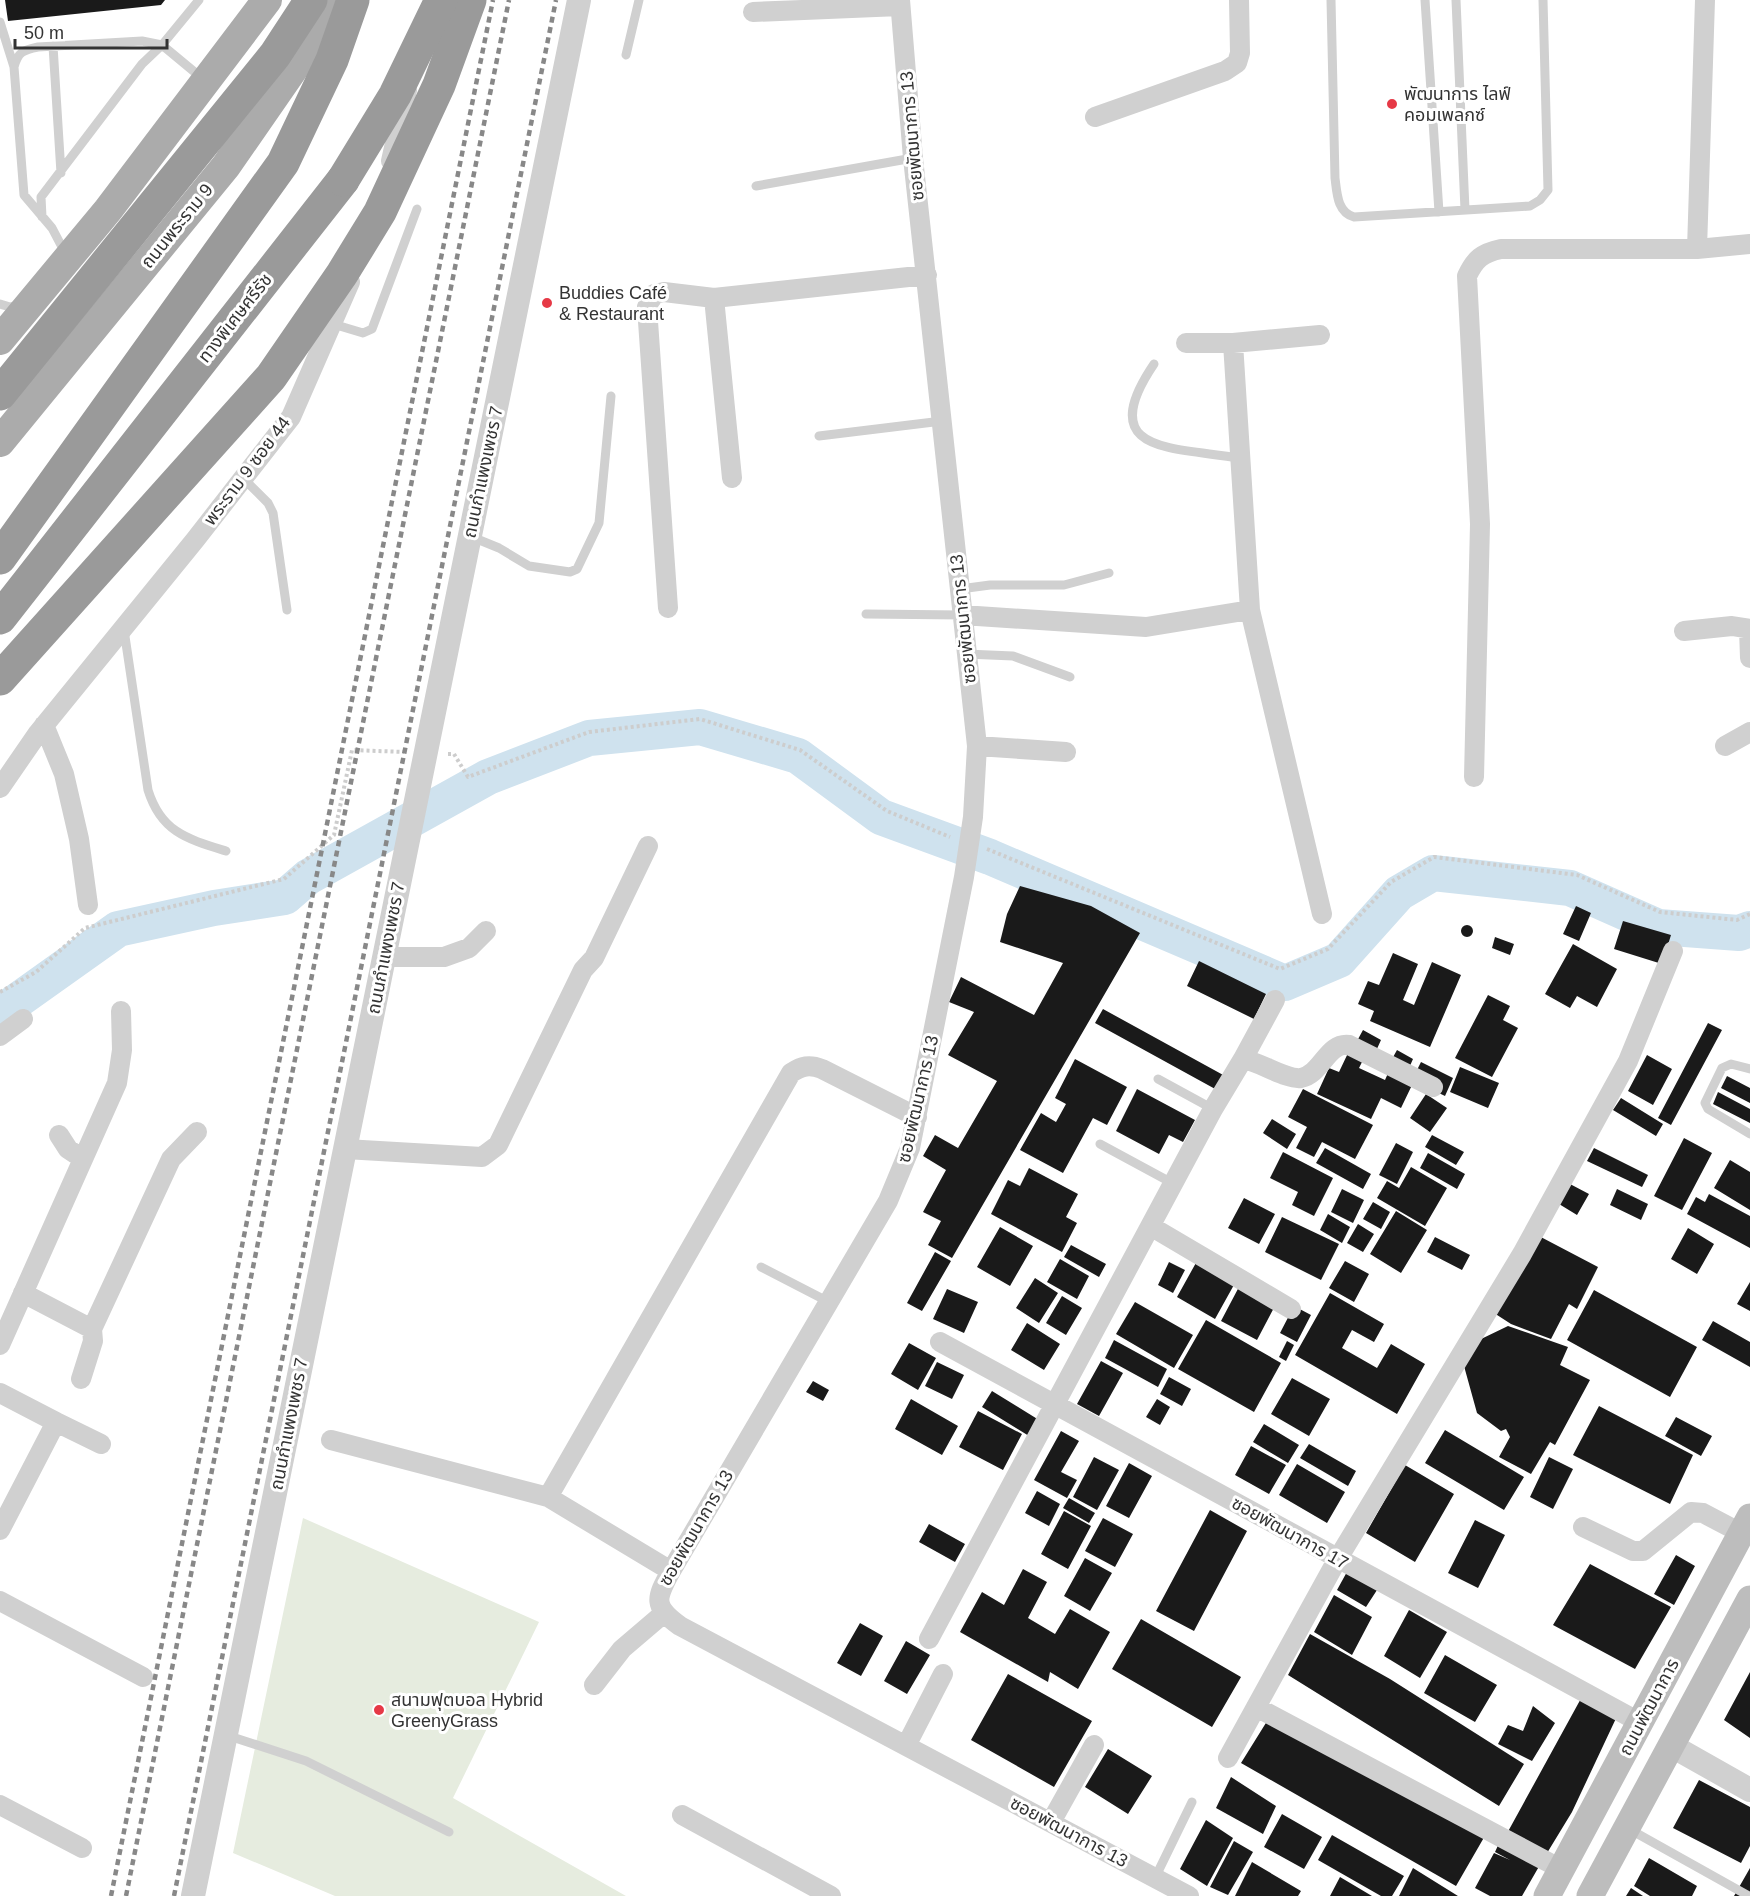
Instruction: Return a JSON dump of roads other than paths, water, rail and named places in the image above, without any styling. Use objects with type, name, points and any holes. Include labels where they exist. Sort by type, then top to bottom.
[{"type":"highway","points":[[0,394],[275,55],[311,0]]},
{"type":"highway","points":[[0,558],[284,163],[332,60],[353,0]]},
{"type":"highway","name":"ทางพิเศษศรีรัช","points":[[0,618],[343,180],[394,95],[441,0]]},
{"type":"highway","points":[[0,678],[271,377],[342,274],[380,212],[439,85],[470,0]]},
{"type":"main road","points":[[0,340],[108,210],[267,0]]},
{"type":"main road","name":"ถนนพระราม 9","points":[[0,442],[226,166],[341,0]]},
{"type":"main road","name":"ถนนพัฒนาการ","points":[[1547,1896],[1746,1525]]},
{"type":"main road","points":[[1590,1896],[1750,1599]]},
{"type":"street","name":"พระราม 9 ซอย 44","points":[[0,788],[44,725],[291,417],[380,212],[428,0]]},
{"type":"street","name":"ถนนกำแพงเพชร 7","points":[[193,1896],[579,0]]},
{"type":"street","points":[[1095,117],[1226,70],[1237,63],[1240,53],[1239,0]]},
{"type":"street","points":[[1696,249],[1705,0]]},
{"type":"street","points":[[753,12],[900,3]]},
{"type":"street","name":"ซอยพัฒนาการ 13","points":[[900,3],[913,158],[977,746],[970,844],[910,1149],[892,1192],[671,1571],[660,1591],[658,1603],[663,1614],[680,1626],[907,1744],[1189,1896]]},
{"type":"street","points":[[1474,777],[1479,524],[1467,276],[1472,264],[1483,253],[1501,249],[1696,249],[1750,243]]},
{"type":"street","points":[[668,608],[647,307],[654,294],[664,292],[714,298],[927,275]]},
{"type":"street","points":[[714,298],[732,478]]},
{"type":"street","points":[[1186,343],[1233,343],[1320,335]]},
{"type":"street","points":[[1233,343],[1250,610],[1322,914]]},
{"type":"street","points":[[962,615],[1146,627],[1250,610]]},
{"type":"street","points":[[1684,631],[1732,626],[1750,629],[1750,658]]},
{"type":"street","points":[[44,725],[64,774],[79,839],[88,905]]},
{"type":"street","points":[[1725,746],[1750,732]]},
{"type":"street","points":[[977,746],[1066,752]]},
{"type":"street","points":[[345,1149],[482,1156],[498,1145],[583,970],[594,958],[648,846]]},
{"type":"street","points":[[384,957],[444,957],[469,948],[486,931]]},
{"type":"street","points":[[1228,1758],[1337,1560],[1539,1223],[1628,1060],[1672,951]]},
{"type":"street","points":[[929,1639],[1213,1110],[1275,1000]]},
{"type":"street","points":[[0,1345],[117,1083],[122,1050],[121,1011]]},
{"type":"street","points":[[0,1036],[23,1018]]},
{"type":"street","points":[[1243,1059],[1262,1063],[1293,1078],[1301,1078],[1314,1071],[1338,1046],[1349,1045],[1433,1087]]},
{"type":"street","points":[[548,1497],[790,1073],[800,1067],[811,1065],[917,1116]]},
{"type":"street","points":[[81,1379],[93,1341],[92,1329],[171,1159],[197,1132]]},
{"type":"street","points":[[59,1135],[68,1149],[83,1159]]},
{"type":"street","points":[[1152,1227],[1291,1309]]},
{"type":"street","points":[[23,1293],[92,1329]]},
{"type":"street","name":"ซอยพัฒนาการ 17","points":[[940,1342],[1055,1403],[1337,1560],[1641,1723]]},
{"type":"street","points":[[0,1393],[101,1444]]},
{"type":"street","points":[[0,1530],[56,1422]]},
{"type":"street","points":[[331,1440],[548,1497],[671,1571]]},
{"type":"street","points":[[1583,1527],[1632,1551],[1642,1551],[1692,1512],[1746,1525]]},
{"type":"street","points":[[0,1601],[142,1677]]},
{"type":"street","points":[[594,1685],[622,1649],[663,1614]]},
{"type":"street","points":[[907,1744],[943,1674]]},
{"type":"street","points":[[1256,1707],[1561,1869]]},
{"type":"street","points":[[1051,1822],[1094,1745]]},
{"type":"street","points":[[1672,1746],[1750,1790]]},
{"type":"street","points":[[0,1804],[82,1848]]},
{"type":"street","points":[[682,1815],[831,1896]]},
{"type":"lane","points":[[42,217],[41,197],[142,64],[162,45],[199,0]]},
{"type":"lane","points":[[626,55],[639,0]]},
{"type":"lane","points":[[1331,0],[1335,178],[1339,203],[1344,212],[1354,217],[1530,206],[1540,200],[1548,190],[1543,0]]},
{"type":"lane","points":[[1425,0],[1439,212]]},
{"type":"lane","points":[[1456,0],[1465,210]]},
{"type":"lane","points":[[0,22],[14,67],[24,195],[62,247],[62,265]]},
{"type":"lane","points":[[14,67],[23,50],[141,41],[162,45],[206,81]]},
{"type":"lane","points":[[53,46],[61,173]]},
{"type":"lane","points":[[756,186],[913,158]]},
{"type":"lane","points":[[333,324],[363,333],[372,329],[417,208]]},
{"type":"lane","points":[[0,304],[10,307],[20,305],[37,296]]},
{"type":"lane","points":[[1154,364],[1140,385],[1132,411],[1132,423],[1137,433],[1153,444],[1239,458]]},
{"type":"lane","points":[[470,536],[499,548],[529,566],[570,572],[577,569],[599,523],[611,396]]},
{"type":"lane","points":[[819,436],[942,421]]},
{"type":"lane","points":[[243,478],[268,503],[273,513],[287,610]]},
{"type":"lane","points":[[960,589],[1007,585],[1064,585],[1109,573]]},
{"type":"lane","points":[[866,614],[962,615]]},
{"type":"lane","points":[[123,628],[148,790],[154,810],[166,826],[194,842],[226,851]]},
{"type":"lane","points":[[966,654],[1013,656],[1070,677]]},
{"type":"lane","points":[[1750,1069],[1731,1064],[1722,1068],[1705,1103],[1708,1109],[1750,1134]]},
{"type":"lane","points":[[1158,1079],[1213,1110]]},
{"type":"lane","points":[[1100,1144],[1174,1184]]},
{"type":"lane","points":[[761,1267],[827,1301]]},
{"type":"lane","points":[[226,1735],[306,1761],[449,1832]]},
{"type":"lane","points":[[1155,1878],[1192,1802]]},
{"type":"lane","points":[[1626,1828],[1749,1896]]},
{"type":"waterway","points":[[0,1013],[118,929],[214,908],[285,897],[308,877],[488,777],[589,738],[700,727],[798,756],[881,817],[990,857],[1285,983],[1339,960],[1399,893],[1433,873],[1570,888],[1658,927],[1739,933],[1750,929]]},
{"type":"railway","points":[[111,1896],[493,0]]},
{"type":"railway","points":[[126,1896],[509,0]]},
{"type":"railway","points":[[174,1896],[556,0]]},
{"type":"place","name":"พัฒนาการ ไลฟ์ คอมเพลกซ์","points":[[1392,104]]},
{"type":"place","name":"Buddies Café & Restaurant","points":[[547,303]]},
{"type":"place","name":"สนามฟุตบอล Hybrid GreenyGrass","points":[[379,1710]]}]
